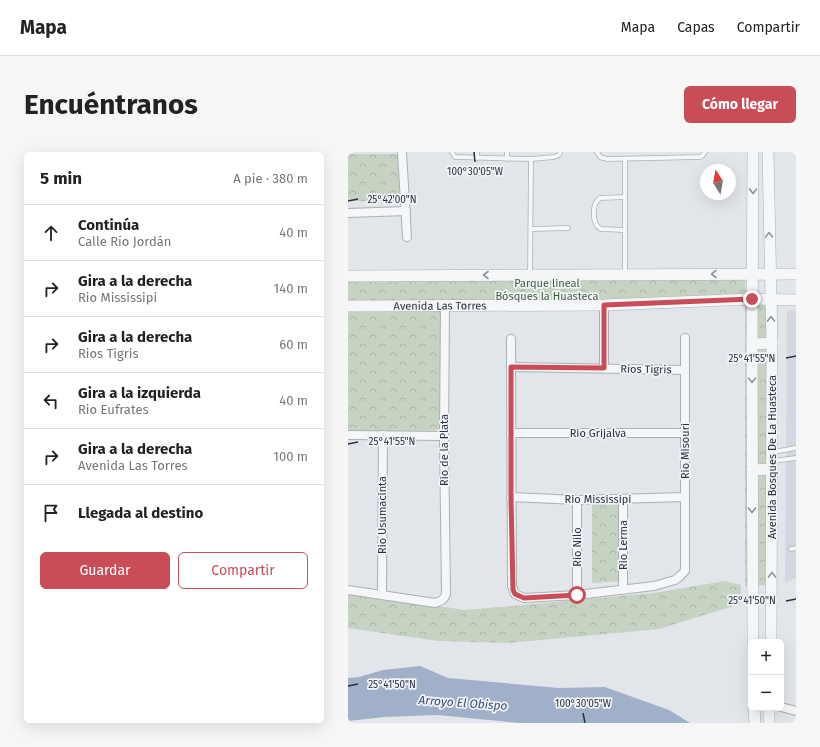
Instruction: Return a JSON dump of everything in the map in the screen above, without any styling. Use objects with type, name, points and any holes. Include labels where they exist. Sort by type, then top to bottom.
[{"type":"street","points":[[402,152],[407,237]]},
{"type":"street","name":"Avenida Bosques De La Huasteca","points":[[753,152],[753,639]]},
{"type":"street","name":"Avenida Bosques De La Huasteca","points":[[768,152],[772,343],[770,639]]},
{"type":"street","points":[[348,213],[406,211]]},
{"type":"street","points":[[348,276],[796,274]]},
{"type":"street","name":"Avenida Las Torres","points":[[348,306],[604,305],[752,299],[796,300]]},
{"type":"street","points":[[604,305],[604,368]]},
{"type":"street","name":"Rio de la Plata","points":[[382,595],[435,602],[441,601],[445,598],[446,594],[444,436],[445,306]]},
{"type":"street","name":"Rio Misouri","points":[[623,590],[654,586],[675,580],[683,573],[685,564],[685,338]]},
{"type":"street","points":[[511,339],[511,498],[513,590],[515,594],[524,598],[577,595],[623,590]]},
{"type":"street","points":[[752,344],[772,343]]},
{"type":"street","name":"Rios Tigris","points":[[511,367],[685,370]]},
{"type":"street","name":"Rio Grijalva","points":[[511,433],[685,433]]},
{"type":"street","points":[[348,435],[444,436]]},
{"type":"street","name":"Rio Usumacinta","points":[[382,595],[383,435]]},
{"type":"street","points":[[752,470],[772,461]]},
{"type":"street","name":"Rio Mississipi","points":[[511,498],[577,500],[685,497]]},
{"type":"street","name":"Rio Lerma","points":[[623,499],[623,590]]},
{"type":"street","name":"Rio Nilo","points":[[577,500],[577,595]]},
{"type":"street","points":[[348,590],[382,595]]},
{"type":"street","points":[[784,708],[796,712]]},
{"type":"street","points":[[754,711],[754,723]]},
{"type":"lane","points":[[452,152],[455,157],[507,159],[554,157],[559,155],[560,152]]},
{"type":"lane","points":[[477,152],[477,158]]},
{"type":"lane","points":[[507,152],[507,159]]},
{"type":"lane","points":[[597,152],[600,157],[603,158],[625,159],[679,154],[700,157],[705,152]]},
{"type":"lane","points":[[647,152],[647,158]]},
{"type":"lane","points":[[530,275],[531,159]]},
{"type":"lane","points":[[625,159],[626,274]]},
{"type":"lane","points":[[625,197],[600,198],[595,203],[594,207],[595,222],[598,227],[602,229],[625,230]]},
{"type":"lane","points":[[531,229],[568,228]]},
{"type":"lane","points":[[772,461],[796,448]]},
{"type":"lane","points":[[772,461],[796,458]]},
{"type":"shaded area","points":[[796,310],[796,578],[785,582],[787,311]]},
{"type":"green space","points":[[348,154],[404,154],[404,201],[348,201]]},
{"type":"green space","name":"Parque lineal Bósques la Huasteca","points":[[745,278],[746,300],[771,300],[773,585],[745,586],[745,301],[446,301],[446,430],[348,432],[348,279]]},
{"type":"green space","points":[[592,502],[621,502],[621,581],[592,583]]},
{"type":"green space","points":[[725,581],[741,585],[740,604],[659,629],[507,643],[438,641],[348,628],[348,593],[465,610],[654,593]]},
{"type":"water","name":"Arroyo El Obispo","points":[[420,666],[448,678],[559,688],[605,687],[669,710],[690,723],[519,723],[438,715],[384,717],[348,721],[348,678],[359,677],[383,670]]},
{"type":"route","points":[[577,595],[524,598],[515,594],[513,590],[511,367],[604,368],[604,305],[752,299]]}]
